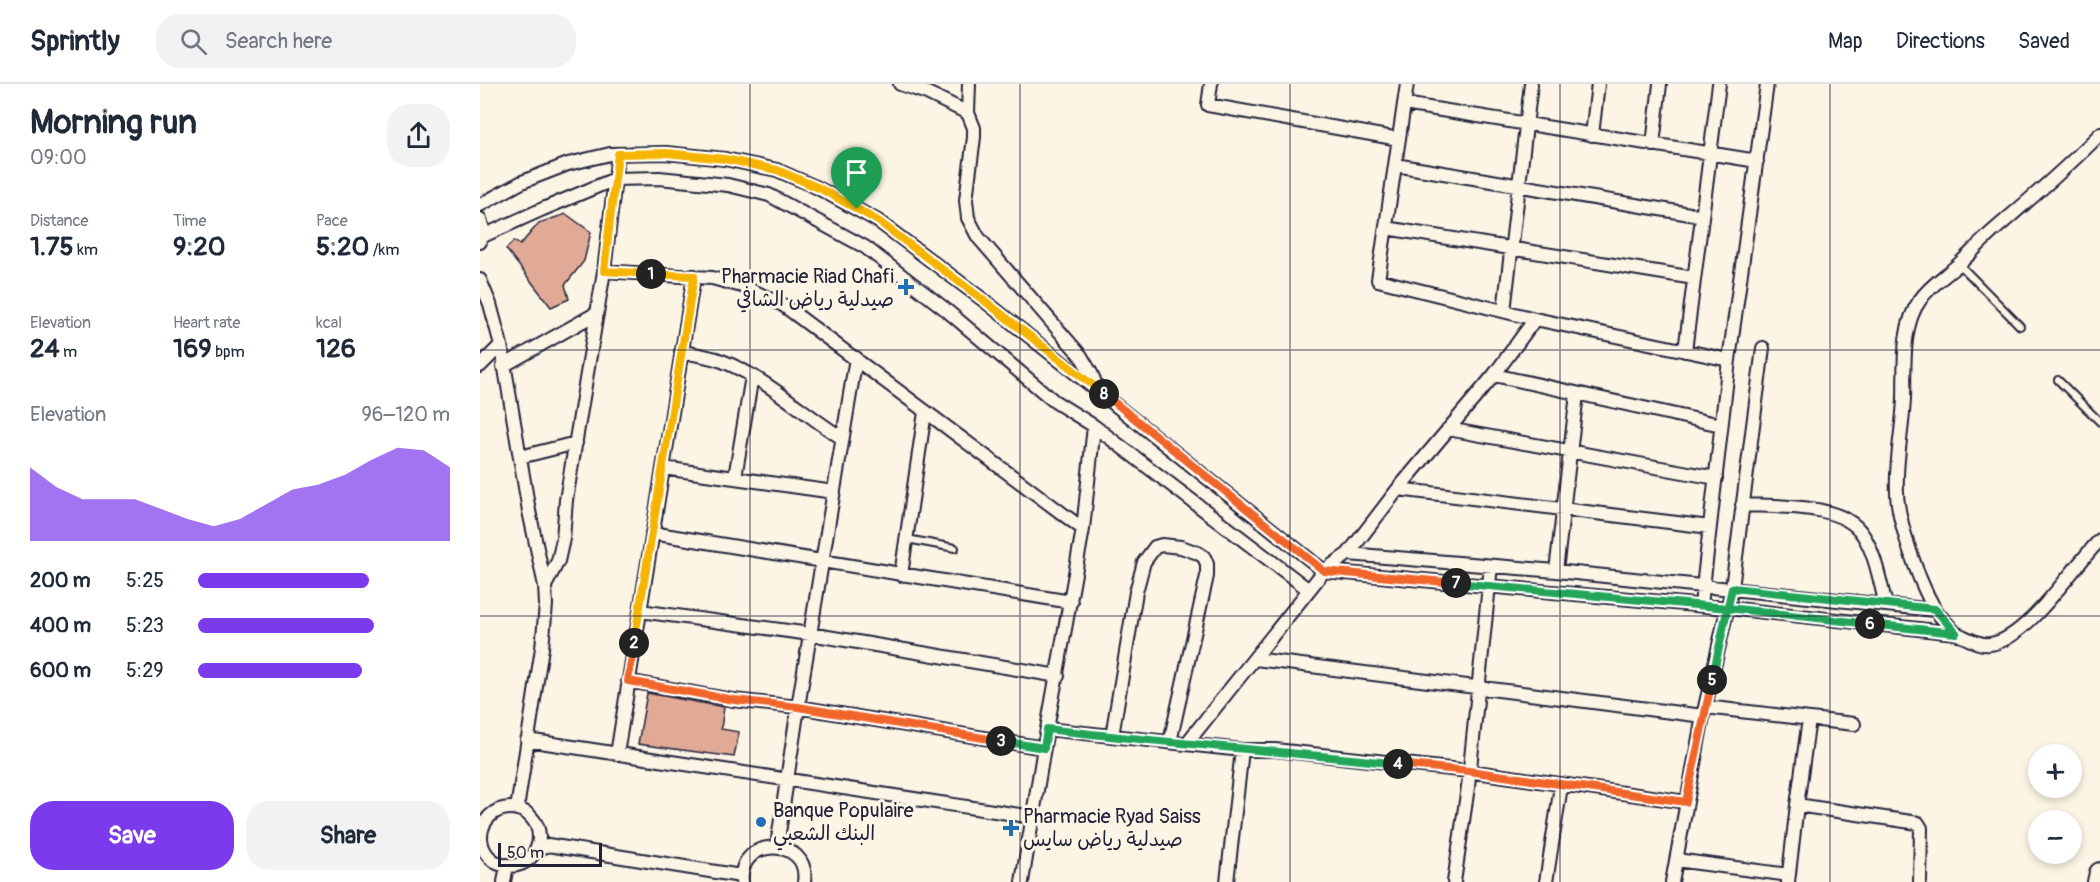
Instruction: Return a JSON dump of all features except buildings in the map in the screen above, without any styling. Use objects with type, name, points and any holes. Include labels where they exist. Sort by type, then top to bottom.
[{"type":"main road","points":[[2098,882],[2100,873]]},
{"type":"street","points":[[900,84],[927,93],[968,113]]},
{"type":"street","points":[[969,84],[968,113],[974,128],[974,137],[966,200],[968,218],[978,237],[1081,357],[1099,390]]},
{"type":"street","points":[[1211,84],[1208,105],[1399,140]]},
{"type":"street","points":[[1407,84],[1378,280],[1535,319],[1729,360]]},
{"type":"street","points":[[1504,311],[1531,84]]},
{"type":"street","points":[[1592,135],[1598,84]]},
{"type":"street","points":[[1653,145],[1660,84]]},
{"type":"street","points":[[1685,351],[1719,84]]},
{"type":"street","points":[[1701,606],[1729,360],[1767,84]]},
{"type":"street","points":[[1404,104],[1756,161]]},
{"type":"street","points":[[1956,633],[1935,609],[1899,514],[1896,492],[1908,334],[1918,302],[1927,291],[2100,134]]},
{"type":"street","points":[[480,205],[522,182],[568,164],[609,154],[666,153],[725,159],[777,170],[819,188],[878,221],[1099,390],[1324,571],[1728,608],[1956,633],[1974,642],[1989,645],[2009,638],[2033,617],[2100,540]]},
{"type":"street","points":[[545,586],[558,561],[604,271],[618,154]]},
{"type":"street","points":[[1395,165],[1702,216]]},
{"type":"street","points":[[481,240],[543,209],[615,179],[659,178],[728,185],[769,195],[865,247],[945,309],[1054,401],[1094,426],[1309,590]]},
{"type":"street","points":[[480,219],[483,229],[481,240]]},
{"type":"street","points":[[1386,228],[1694,278]]},
{"type":"street","points":[[604,271],[694,276],[741,286],[783,305],[1083,529]]},
{"type":"street","points":[[617,754],[694,276]]},
{"type":"street","points":[[480,280],[490,304],[501,345],[503,366],[545,586],[544,636],[517,809]]},
{"type":"street","points":[[503,366],[597,313]]},
{"type":"street","points":[[1187,744],[1324,571],[1348,554],[1398,489],[1494,375],[1535,319]]},
{"type":"street","points":[[480,366],[501,345]]},
{"type":"street","points":[[1672,882],[1704,712],[1732,588],[1763,348]]},
{"type":"street","points":[[681,351],[720,360],[752,376],[842,438]]},
{"type":"street","points":[[777,846],[856,358]]},
{"type":"street","points":[[1494,375],[1721,425]]},
{"type":"street","points":[[735,477],[752,376]]},
{"type":"street","points":[[1556,571],[1577,394]]},
{"type":"street","points":[[901,575],[925,412]]},
{"type":"street","points":[[1022,882],[1083,529],[1094,426]]},
{"type":"street","points":[[1448,429],[1716,478]]},
{"type":"street","points":[[520,457],[576,444]]},
{"type":"street","points":[[663,468],[834,492]]},
{"type":"street","points":[[1398,489],[1710,527]]},
{"type":"street","points":[[1742,505],[1814,510],[1847,519],[1863,535],[1872,555],[1886,605]]},
{"type":"street","points":[[652,533],[1071,602]]},
{"type":"street","points":[[1112,736],[1136,592],[1144,562],[1155,548],[1162,545],[1173,545],[1198,553],[1204,558],[1207,564],[1207,576],[1170,742]]},
{"type":"street","points":[[1348,554],[1556,571],[1935,609]]},
{"type":"street","points":[[1454,882],[1469,771],[1491,566]]},
{"type":"street","points":[[640,611],[810,634],[1058,676]]},
{"type":"street","points":[[1255,659],[1704,712],[1854,724]]},
{"type":"street","points":[[628,681],[734,700],[798,707],[1044,748]]},
{"type":"street","points":[[1676,860],[1789,879],[1809,719]]},
{"type":"street","points":[[1047,729],[1469,771],[1561,786],[1686,802]]},
{"type":"street","points":[[527,740],[1033,817]]},
{"type":"street","points":[[1227,882],[1242,750]]},
{"type":"street","points":[[1546,882],[1561,786]]},
{"type":"street","points":[[1797,805],[1918,823],[1921,828],[1920,882]]},
{"type":"street","points":[[517,809],[526,814],[538,828],[538,834],[535,851],[528,860],[518,865],[507,866],[496,862],[486,854],[482,845],[481,834],[485,822],[498,810],[517,809]]},
{"type":"street","points":[[538,834],[548,845]]},
{"type":"street","points":[[535,851],[548,845],[742,879],[745,864],[752,855],[762,849],[777,846],[795,855],[802,865],[804,882]]},
{"type":"street","points":[[504,882],[507,866]]},
{"type":"lane","points":[[1959,264],[2020,326]]},
{"type":"lane","points":[[2058,380],[2100,422]]},
{"type":"lane","points":[[906,538],[955,548]]},
{"type":"place","name":"Pharmacie Riad Chafi صيدلية رياض الشافي","points":[[906,287]]},
{"type":"place","name":"Banque Populaire البنك الشعبي","points":[[761,822]]},
{"type":"place","name":"Pharmacie Ryad Saiss صيدلية رياض سايس","points":[[1011,828]]},
{"type":"route","points":[[857,209],[819,188],[777,170],[725,159],[666,153],[618,154],[604,271],[694,276],[628,681],[734,700],[798,707],[1044,748],[1047,729],[1469,771],[1561,786],[1686,802],[1703,716],[1728,608],[1732,588],[1935,609],[1956,633],[1728,608],[1324,571],[986,302],[878,221],[857,209]]}]
